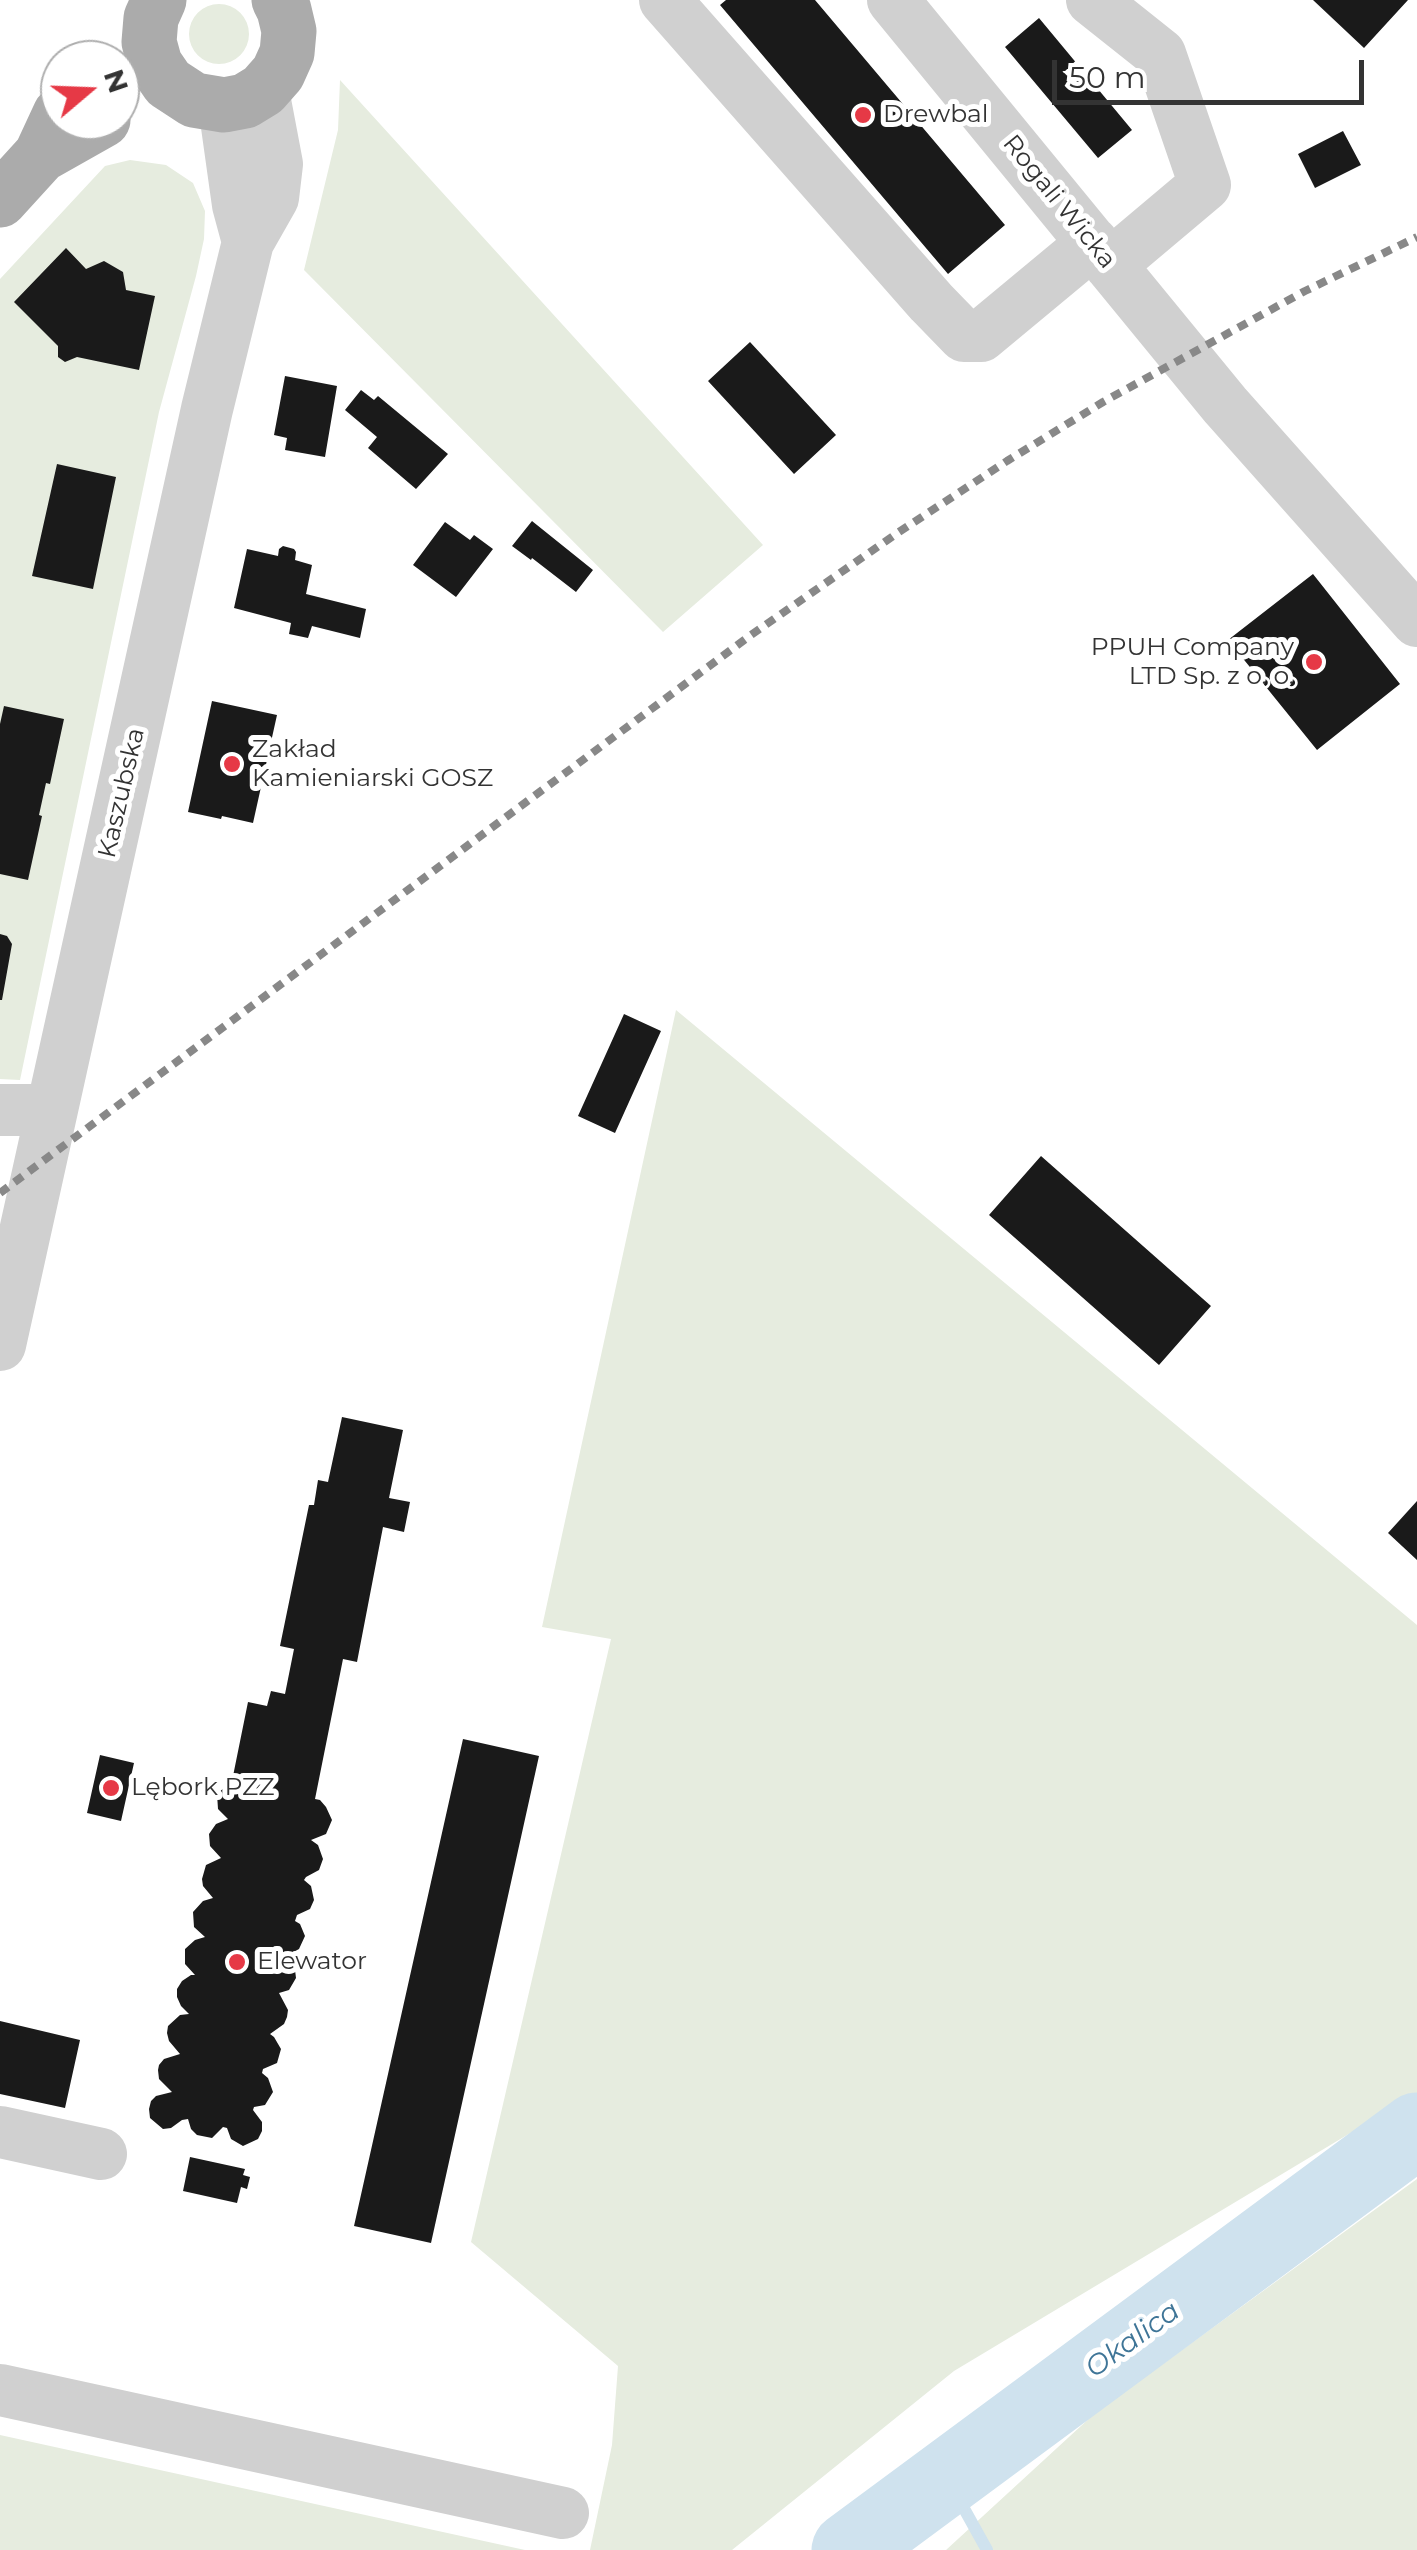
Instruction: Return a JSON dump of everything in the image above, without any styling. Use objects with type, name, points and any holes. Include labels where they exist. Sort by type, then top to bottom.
[{"type":"main road","points":[[149,46],[194,100],[244,98],[278,74],[287,54],[289,31],[278,0]]},
{"type":"main road","points":[[0,200],[45,140]]},
{"type":"street","points":[[666,0],[964,336],[981,336],[1205,185],[1160,54],[1092,0]]},
{"type":"street","name":"Rogali Wicka","points":[[893,0],[1225,404],[1417,621]]},
{"type":"street","name":"Kaszubska","points":[[0,1345],[206,409],[248,242],[238,204],[244,98]]},
{"type":"street","points":[[0,1110],[52,1110]]},
{"type":"street","points":[[0,2132],[101,2154]]},
{"type":"street","points":[[0,2390],[563,2513]]},
{"type":"shaded area","points":[[219,4],[240,13],[249,34],[240,55],[219,64],[198,55],[189,34],[198,13]]},
{"type":"shaded area","points":[[340,80],[763,545],[663,632],[304,270],[338,130]]},
{"type":"shaded area","points":[[130,160],[166,165],[193,183],[205,211],[204,239],[159,412],[20,1080],[0,1079],[0,279],[105,166]]},
{"type":"shaded area","points":[[676,1010],[1417,1625],[1417,2093],[954,2371],[732,2550],[590,2550],[612,2445],[618,2366],[471,2242],[611,1639],[542,1627]]},
{"type":"shaded area","points":[[1417,2179],[1417,2550],[946,2550],[1094,2414]]},
{"type":"shaded area","points":[[0,2435],[525,2550],[0,2550]]},
{"type":"building","name":"Drewbal","points":[[726,0],[815,0],[1005,225],[948,274],[720,5]]},
{"type":"building","points":[[1313,0],[1408,0],[1364,48]]},
{"type":"building","points":[[1039,18],[1132,130],[1098,158],[1005,47]]},
{"type":"building","points":[[1343,131],[1361,165],[1315,188],[1298,154]]},
{"type":"building","points":[[66,248],[86,269],[104,261],[123,272],[126,290],[155,296],[139,370],[77,357],[65,362],[58,357],[58,346],[14,302]]},
{"type":"building","points":[[750,342],[836,435],[794,474],[708,381]]},
{"type":"building","points":[[285,376],[337,386],[325,457],[285,450],[287,438],[274,435]]},
{"type":"building","points":[[361,390],[374,400],[378,396],[448,454],[416,489],[368,448],[377,437],[345,410]]},
{"type":"building","points":[[57,464],[116,477],[93,589],[32,576]]},
{"type":"building","points":[[532,521],[593,570],[576,592],[512,546]]},
{"type":"building","points":[[445,522],[470,540],[474,535],[493,549],[456,597],[413,565]]},
{"type":"building","points":[[283,546],[294,549],[295,560],[312,565],[306,594],[366,609],[360,638],[312,626],[308,638],[289,634],[291,623],[234,608],[247,549],[278,556]]},
{"type":"building","name":"PPUH Company LTD Sp. z o. o.","points":[[1313,574],[1400,684],[1317,750],[1228,640]]},
{"type":"building","name":"Zakład Kamieniarski GOSZ","points":[[212,701],[277,715],[253,823],[188,812]]},
{"type":"building","points":[[4,706],[64,719],[50,784],[46,783],[28,880],[0,874],[0,724]]},
{"type":"building","points":[[0,934],[12,944],[2,1000],[0,1000]]},
{"type":"building","points":[[624,1014],[661,1031],[615,1133],[578,1116]]},
{"type":"building","points":[[1041,1156],[1211,1306],[1159,1365],[989,1215]]},
{"type":"building","points":[[342,1417],[403,1430],[389,1498],[410,1502],[404,1532],[383,1527],[357,1662],[343,1659],[315,1799],[326,1807],[332,1820],[326,1834],[311,1840],[318,1845],[323,1859],[319,1870],[304,1880],[311,1886],[314,1900],[310,1909],[297,1915],[295,1921],[305,1936],[299,1949],[288,1955],[296,1978],[289,1990],[279,1993],[288,2010],[287,2017],[270,2034],[281,2049],[277,2063],[262,2073],[273,2092],[265,2105],[253,2110],[262,2122],[258,2139],[243,2146],[231,2139],[223,2127],[212,2138],[197,2135],[188,2119],[163,2129],[150,2118],[149,2109],[156,2096],[172,2092],[159,2079],[158,2070],[164,2059],[180,2054],[169,2041],[168,2026],[180,2015],[189,2014],[181,2006],[177,1989],[182,1981],[195,1975],[185,1964],[185,1949],[205,1937],[194,1927],[193,1912],[203,1901],[213,1898],[202,1879],[206,1865],[221,1858],[210,1846],[209,1834],[216,1824],[228,1819],[218,1809],[217,1794],[232,1781],[248,1702],[267,1706],[271,1691],[285,1694],[294,1649],[280,1646],[309,1505],[314,1505],[318,1480],[328,1482]]},
{"type":"building","points":[[1417,1501],[1417,1560],[1388,1533]]},
{"type":"building","points":[[463,1739],[539,1756],[431,2243],[354,2226]]},
{"type":"building","name":"Lębork PZZ","points":[[100,1755],[134,1763],[121,1821],[87,1813]]},
{"type":"building","points":[[0,2021],[80,2040],[65,2108],[0,2094]]},
{"type":"building","points":[[190,2157],[245,2169],[243,2175],[250,2177],[247,2189],[241,2187],[237,2203],[183,2191]]},
{"type":"waterway","name":"Okalica","points":[[849,2550],[1417,2130]]},
{"type":"waterway","points":[[947,2478],[987,2550]]},
{"type":"railway","points":[[0,1193],[751,635],[899,532],[1103,402],[1305,291],[1417,237]]},
{"type":"place","name":"Drewbal","points":[[863,115]]},
{"type":"place","name":"PPUH Company LTD Sp. z o. o.","points":[[1314,662]]},
{"type":"place","name":"Zakład Kamieniarski GOSZ","points":[[232,764]]},
{"type":"place","name":"Lębork PZZ","points":[[111,1788]]},
{"type":"place","name":"Elewator","points":[[237,1962]]}]
